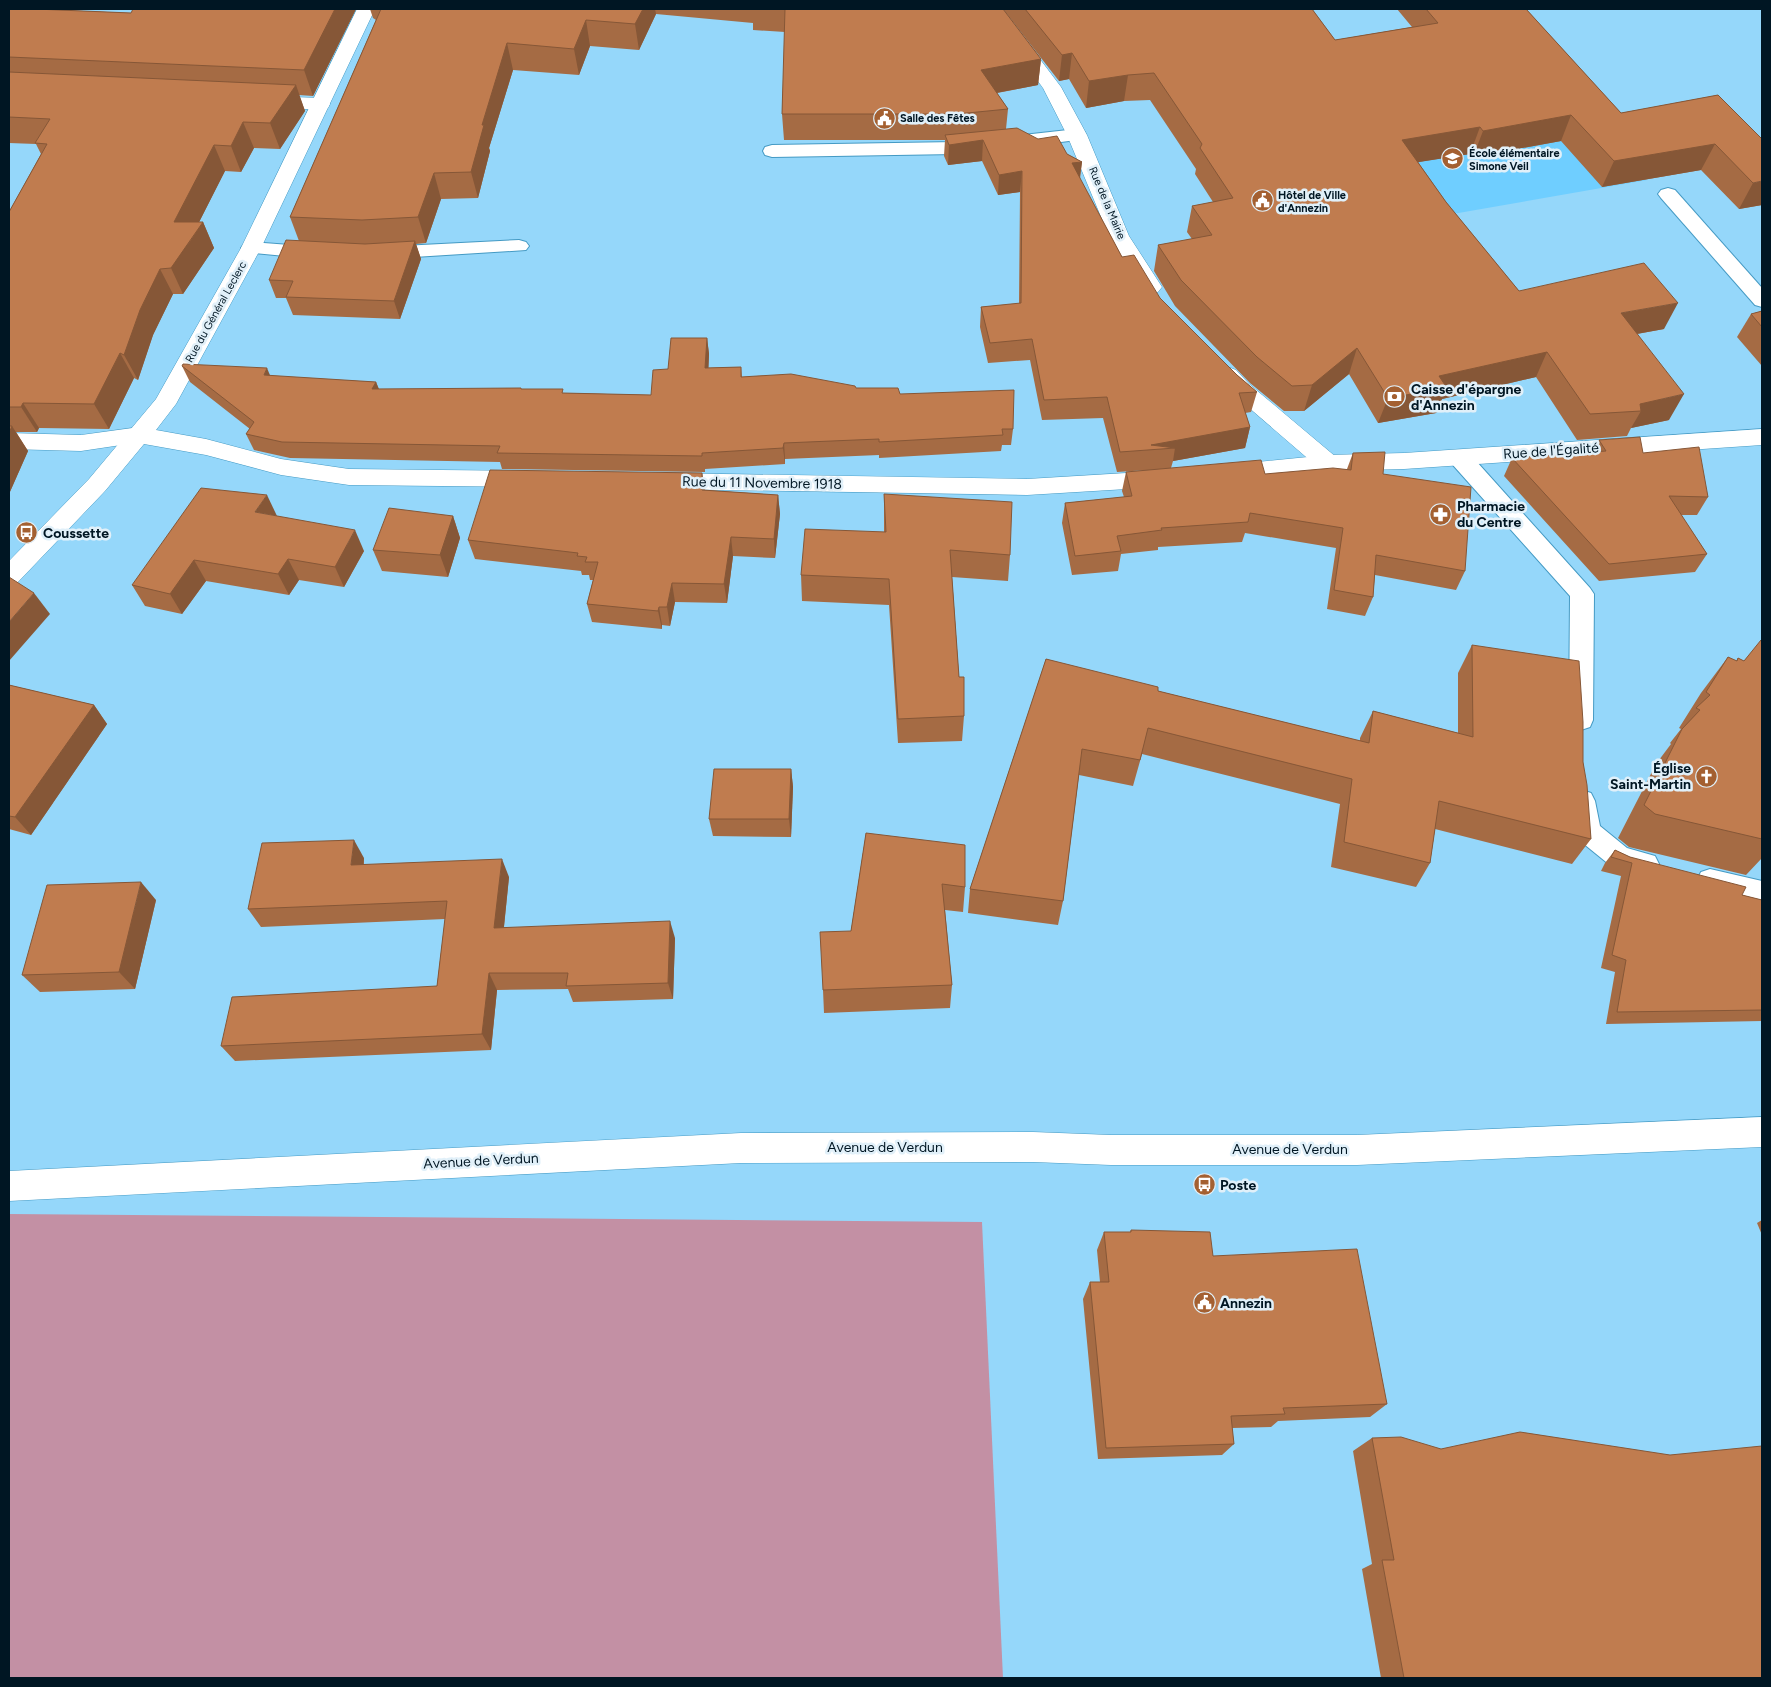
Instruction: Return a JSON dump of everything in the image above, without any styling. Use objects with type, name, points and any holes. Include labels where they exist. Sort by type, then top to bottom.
[{"type":"street","name":"Rue du Général Leclerc","points":[[9,576],[97,485],[165,404],[251,248],[366,9]]},
{"type":"street","name":"Rue de la Mairie","points":[[993,9],[1052,88],[1077,135],[1119,236],[1162,305]]},
{"type":"street","points":[[247,101],[321,104]]},
{"type":"street","points":[[1214,361],[1241,389],[1328,464]]},
{"type":"street","points":[[9,441],[81,443],[140,435],[206,447],[281,467],[349,477],[548,480]]},
{"type":"street","name":"Rue de l'Égalité","points":[[1328,464],[1460,458],[1762,437]]},
{"type":"street","points":[[1209,475],[1328,464]]},
{"type":"street","name":"Rue du 11 Novembre 1918","points":[[648,481],[1027,487],[1180,478]]},
{"type":"street","name":"Avenue de Verdun","points":[[9,1186],[741,1148],[1033,1147],[1111,1150],[1357,1150],[1762,1132]]},
{"type":"lane","points":[[772,151],[956,148],[1077,135]]},
{"type":"lane","points":[[1668,194],[1762,300]]},
{"type":"lane","points":[[361,254],[519,246]]},
{"type":"lane","points":[[251,248],[331,253]]},
{"type":"lane","points":[[1460,458],[1582,594],[1580,739]]},
{"type":"lane","points":[[1580,778],[1588,832],[1620,858],[1762,893]]},
{"type":"shaded area","points":[[1403,53],[1647,180],[1332,235]]},
{"type":"shaded area","points":[[9,1214],[982,1222],[1003,1678],[9,1678]]},
{"type":"building","points":[[9,9],[131,13],[133,9],[335,9],[304,70],[9,57]]},
{"type":"building","points":[[381,9],[643,9],[635,24],[586,20],[574,49],[507,43],[482,125],[484,125],[471,172],[434,173],[418,217],[362,220],[290,217]]},
{"type":"building","points":[[785,9],[1003,9],[1041,59],[981,70],[1008,109],[957,114],[782,114]]},
{"type":"building","points":[[1025,9],[1312,9],[1335,40],[1438,23],[1426,9],[1526,9],[1621,113],[1718,95],[1762,139],[1762,181],[1753,183],[1715,144],[1614,161],[1571,115],[1483,131],[1480,127],[1402,140],[1446,202],[1519,291],[1644,263],[1678,303],[1621,313],[1684,394],[1640,404],[1641,411],[1590,414],[1547,352],[1439,376],[1447,388],[1388,398],[1357,348],[1312,385],[1292,386],[1257,357],[1181,280],[1158,245],[1212,235],[1192,206],[1233,198],[1200,148],[1202,144],[1154,73],[1089,81],[1072,53],[1062,55]]},
{"type":"building","points":[[9,72],[296,85],[270,123],[243,122],[231,146],[214,145],[174,222],[203,222],[171,268],[160,269],[140,310],[124,355],[120,353],[94,404],[23,403],[21,407],[9,407],[9,212],[47,144],[35,143],[50,119],[9,117]]},
{"type":"building","points":[[1017,128],[1038,139],[1057,136],[1067,154],[1082,162],[1072,163],[1122,257],[1134,255],[1160,298],[1237,375],[1257,392],[1239,393],[1250,427],[1151,445],[1175,448],[1120,452],[1107,397],[1044,400],[1032,339],[990,343],[981,307],[1021,303],[1022,171],[999,175],[983,140],[949,145],[945,135]]},
{"type":"building","points":[[286,240],[365,244],[415,241],[394,301],[286,297],[293,281],[269,280]]},
{"type":"building","points":[[1762,311],[1762,327],[1751,314]]},
{"type":"building","points":[[671,338],[707,338],[705,368],[741,367],[741,377],[791,374],[855,386],[856,388],[898,388],[900,394],[1014,390],[1013,429],[1002,429],[1003,435],[879,442],[879,439],[784,443],[783,448],[702,453],[702,456],[497,453],[500,446],[282,442],[246,434],[254,422],[182,366],[183,364],[267,368],[264,375],[376,382],[372,389],[521,388],[563,389],[562,393],[651,395],[653,370],[668,369]]},
{"type":"building","points":[[1640,437],[1643,453],[1699,447],[1708,497],[1669,496],[1707,554],[1609,564],[1512,458],[1606,451],[1599,440]]},
{"type":"building","points":[[1385,452],[1383,474],[1471,487],[1465,571],[1376,555],[1373,597],[1334,590],[1343,528],[1250,513],[1248,522],[1161,528],[1162,530],[1117,536],[1121,551],[1075,556],[1065,503],[1132,496],[1126,472],[1261,460],[1265,474],[1333,468],[1351,470],[1353,453]]},
{"type":"building","points":[[490,470],[702,473],[702,490],[778,495],[774,539],[731,537],[724,584],[672,583],[667,607],[659,607],[658,611],[587,604],[598,562],[585,562],[587,557],[577,556],[578,553],[468,540]]},
{"type":"building","points":[[201,488],[267,495],[255,512],[355,530],[335,567],[288,559],[278,574],[194,560],[170,594],[132,585]]},
{"type":"building","points":[[884,494],[1012,502],[1010,555],[950,550],[959,677],[964,677],[964,716],[898,719],[889,579],[801,575],[805,529],[886,532]]},
{"type":"building","points":[[389,508],[453,516],[440,555],[373,550]]},
{"type":"building","points":[[9,577],[34,593],[9,622]]},
{"type":"building","name":"Église Saint-Martin","points":[[1761,640],[1762,839],[1655,814],[1644,805],[1682,729],[1700,710],[1696,708],[1710,695],[1706,692],[1728,657],[1737,661],[1738,658],[1744,661]]},
{"type":"building","points":[[1472,645],[1579,661],[1583,722],[1583,762],[1587,785],[1591,839],[1439,801],[1430,863],[1344,842],[1352,779],[1148,728],[1140,760],[1082,749],[1063,901],[970,889],[1046,659],[1158,687],[1158,691],[1369,743],[1373,711],[1473,737]]},
{"type":"building","points":[[9,685],[94,705],[15,817],[9,816]]},
{"type":"building","points":[[714,769],[791,769],[789,819],[709,819]]},
{"type":"building","points":[[866,833],[965,845],[965,887],[942,884],[952,985],[823,990],[820,932],[851,931]]},
{"type":"building","points":[[354,840],[351,865],[502,859],[494,928],[670,921],[668,983],[566,986],[568,973],[489,973],[482,1034],[221,1046],[232,997],[437,986],[447,901],[248,909],[262,843]]},
{"type":"building","points":[[1615,850],[1630,857],[1746,887],[1742,895],[1762,900],[1762,1010],[1617,1012],[1626,960],[1612,955],[1632,863],[1611,857]]},
{"type":"building","points":[[141,882],[119,972],[22,975],[47,885]]},
{"type":"building","points":[[1131,1230],[1210,1232],[1213,1256],[1357,1249],[1387,1404],[1283,1408],[1285,1414],[1231,1416],[1234,1444],[1106,1448],[1090,1282],[1109,1282],[1104,1232],[1131,1232]]},
{"type":"building","points":[[1520,1432],[1670,1455],[1762,1446],[1762,1678],[1404,1678],[1382,1560],[1394,1560],[1372,1438],[1401,1437],[1441,1449]]},
{"type":"place","name":"Salle des Fêtes","points":[[884,118]]},
{"type":"place","name":"École élémentaire Simone Veil","points":[[1453,159]]},
{"type":"place","name":"Hôtel de Ville d'Annezin","points":[[1262,201]]},
{"type":"place","name":"Caisse d'épargne d'Annezin","points":[[1395,397]]},
{"type":"place","name":"Pharmacie du Centre","points":[[1441,514]]},
{"type":"place","name":"Coussette","points":[[27,533]]},
{"type":"place","name":"Église Saint-Martin","points":[[1707,776]]},
{"type":"place","name":"Poste","points":[[1204,1185]]},
{"type":"place","name":"Annezin","points":[[1204,1303]]}]
